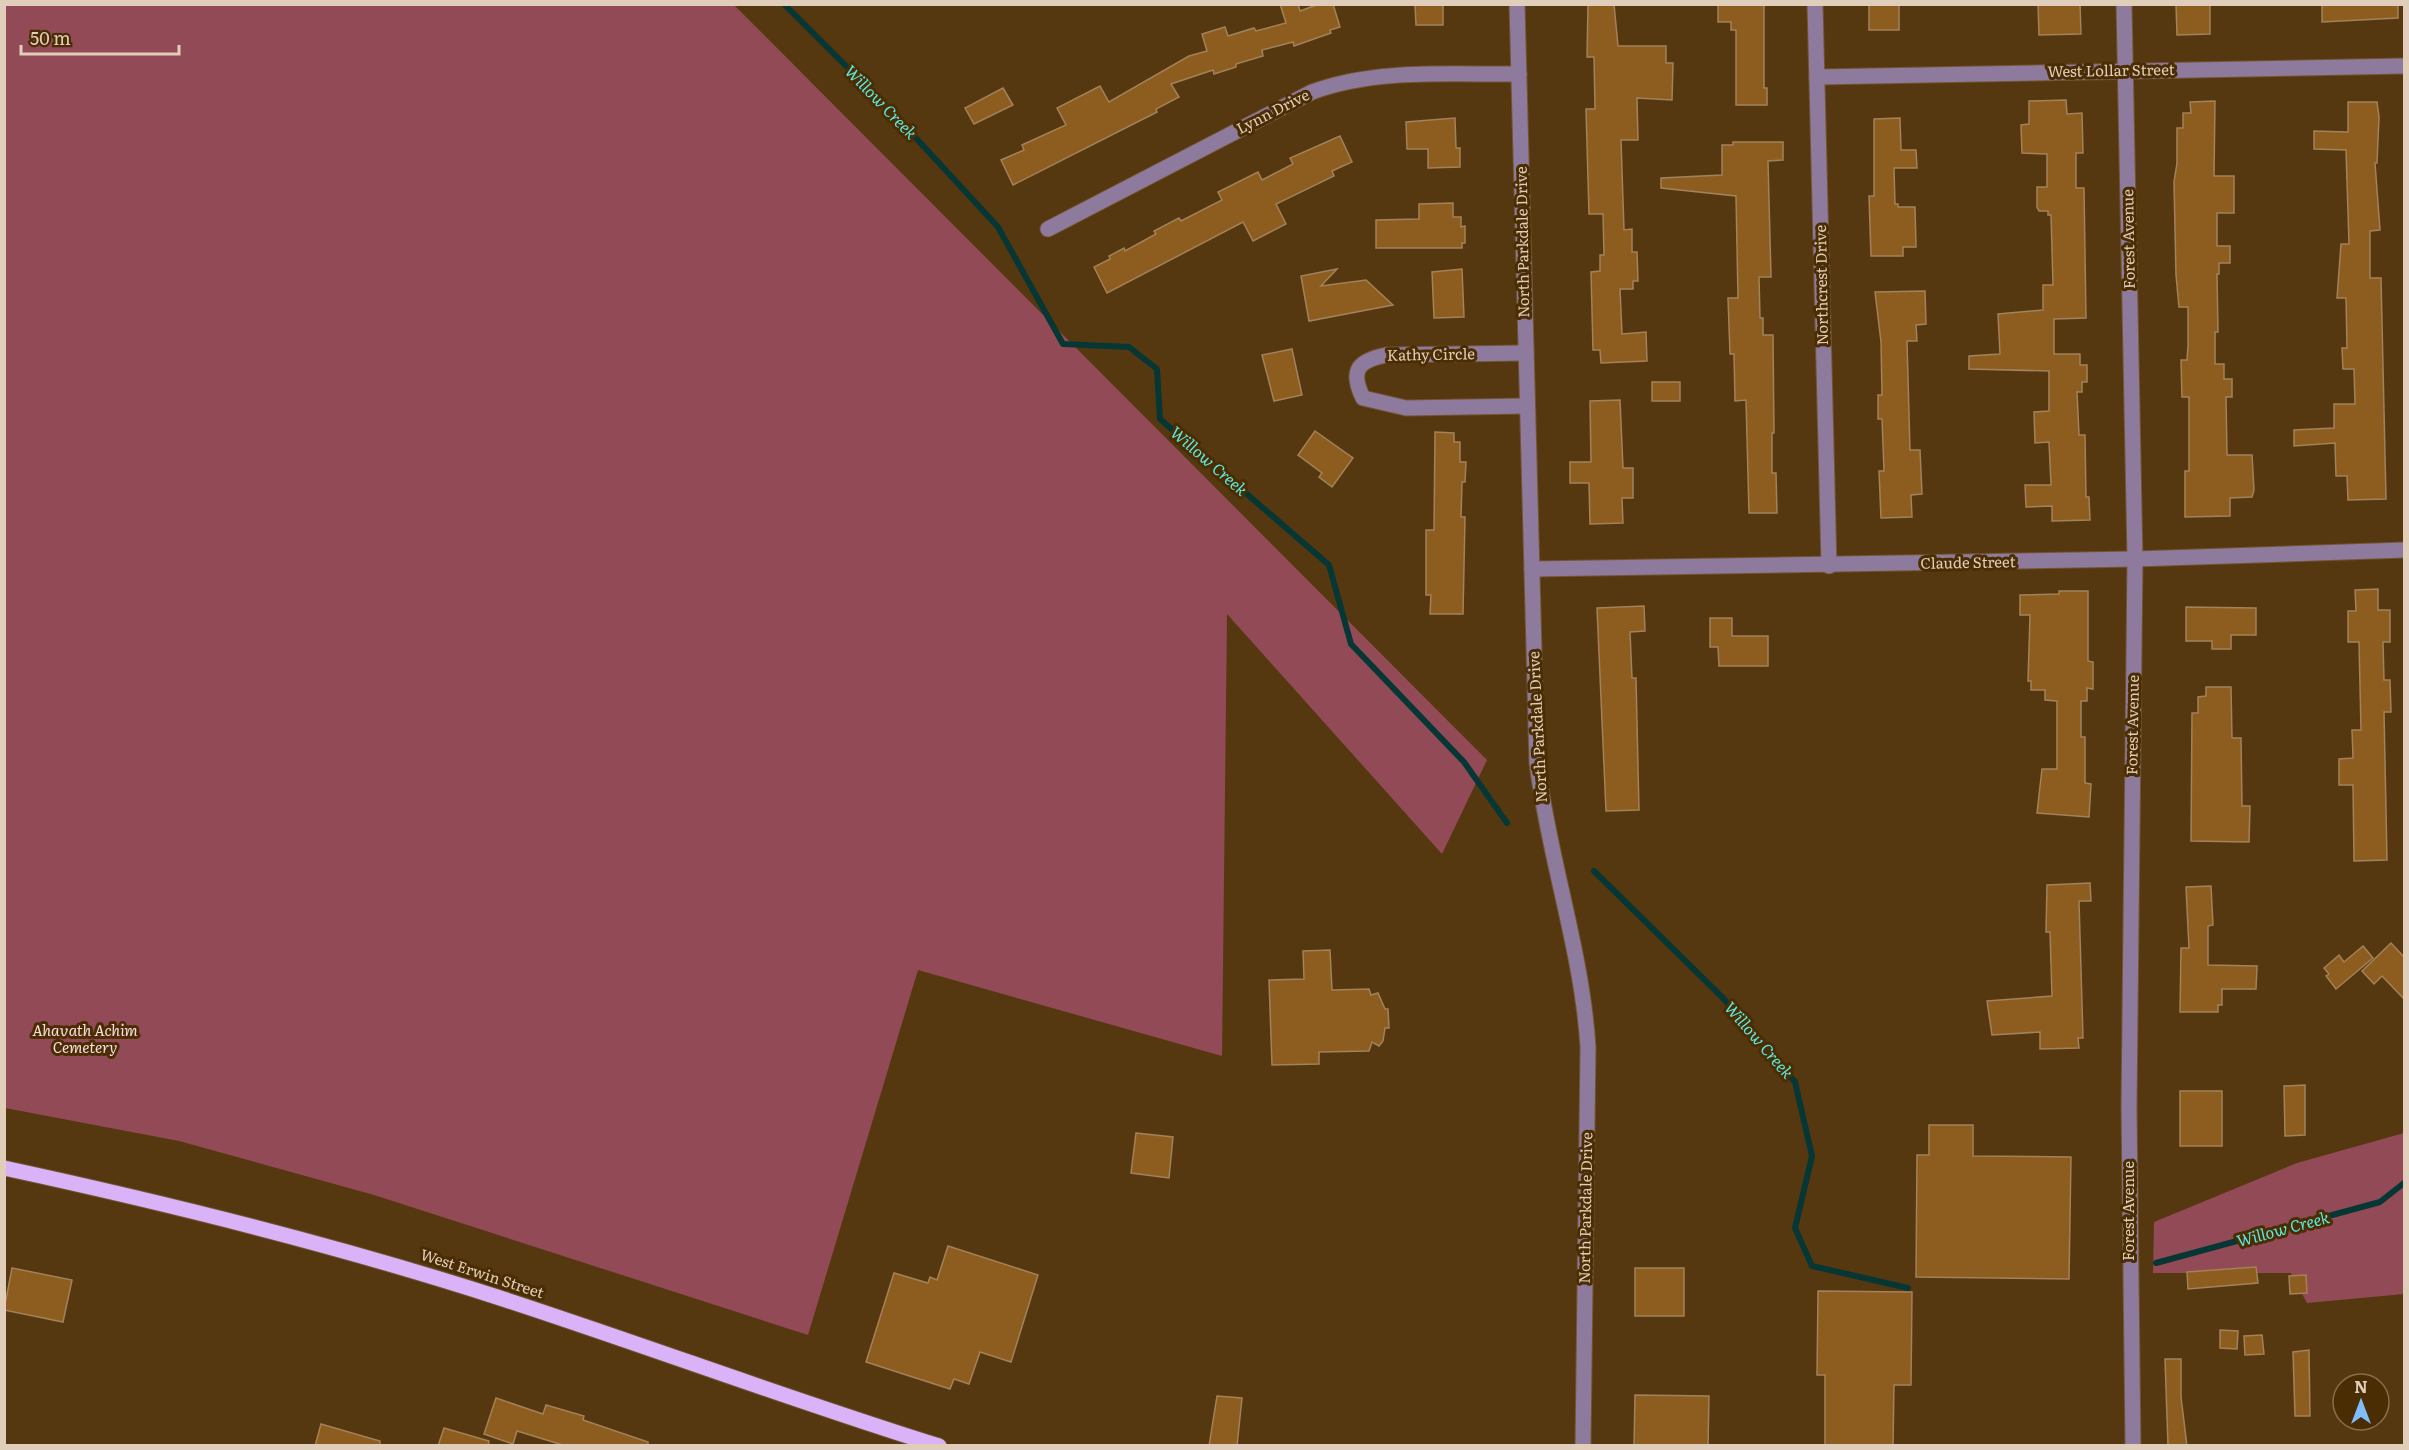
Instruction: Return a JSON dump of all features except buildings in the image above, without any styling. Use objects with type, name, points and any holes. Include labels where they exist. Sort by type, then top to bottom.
[{"type":"main road","name":"West Erwin Street","points":[[4,1168],[225,1220],[393,1266],[498,1298],[939,1446]]},
{"type":"street","name":"North Parkdale Drive","points":[[1518,4],[1537,763],[1546,826],[1583,994],[1588,1047],[1583,1446]]},
{"type":"street","name":"Northcrest Drive","points":[[1815,4],[1829,566]]},
{"type":"street","name":"Forest Avenue","points":[[2124,4],[2135,559],[2129,1107],[2133,1446]]},
{"type":"street","name":"West Lollar Street","points":[[1817,77],[2404,66]]},
{"type":"street","name":"Lynn Drive","points":[[1048,229],[1312,92],[1329,86],[1345,81],[1381,77],[1519,74]]},
{"type":"street","name":"Kathy Circle","points":[[1526,353],[1386,355],[1367,359],[1360,366],[1356,385],[1363,398],[1406,408],[1527,406]]},
{"type":"street","name":"Claude Street","points":[[1532,569],[1829,566],[2404,550]]},
{"type":"green space","name":"Ahavath Achim Cemetery","points":[[4,5],[734,5],[1487,760],[1442,854],[1227,614],[1222,1056],[918,970],[808,1335],[374,1195],[179,1141],[5,1108]]},
{"type":"green space","points":[[2404,1133],[2404,1294],[2307,1303],[2291,1273],[2153,1273],[2154,1222],[2297,1163]]},
{"type":"waterway","name":"Willow Creek","points":[[784,4],[891,111],[998,227],[1063,344],[1129,347],[1157,369],[1160,419],[1329,565],[1351,644],[1464,762],[1507,823]]},
{"type":"waterway","name":"Willow Creek","points":[[1594,871],[1723,998],[1795,1082],[1812,1156],[1795,1228],[1812,1266],[1908,1288]]},
{"type":"waterway","name":"Willow Creek","points":[[2156,1263],[2380,1202],[2404,1183]]}]
